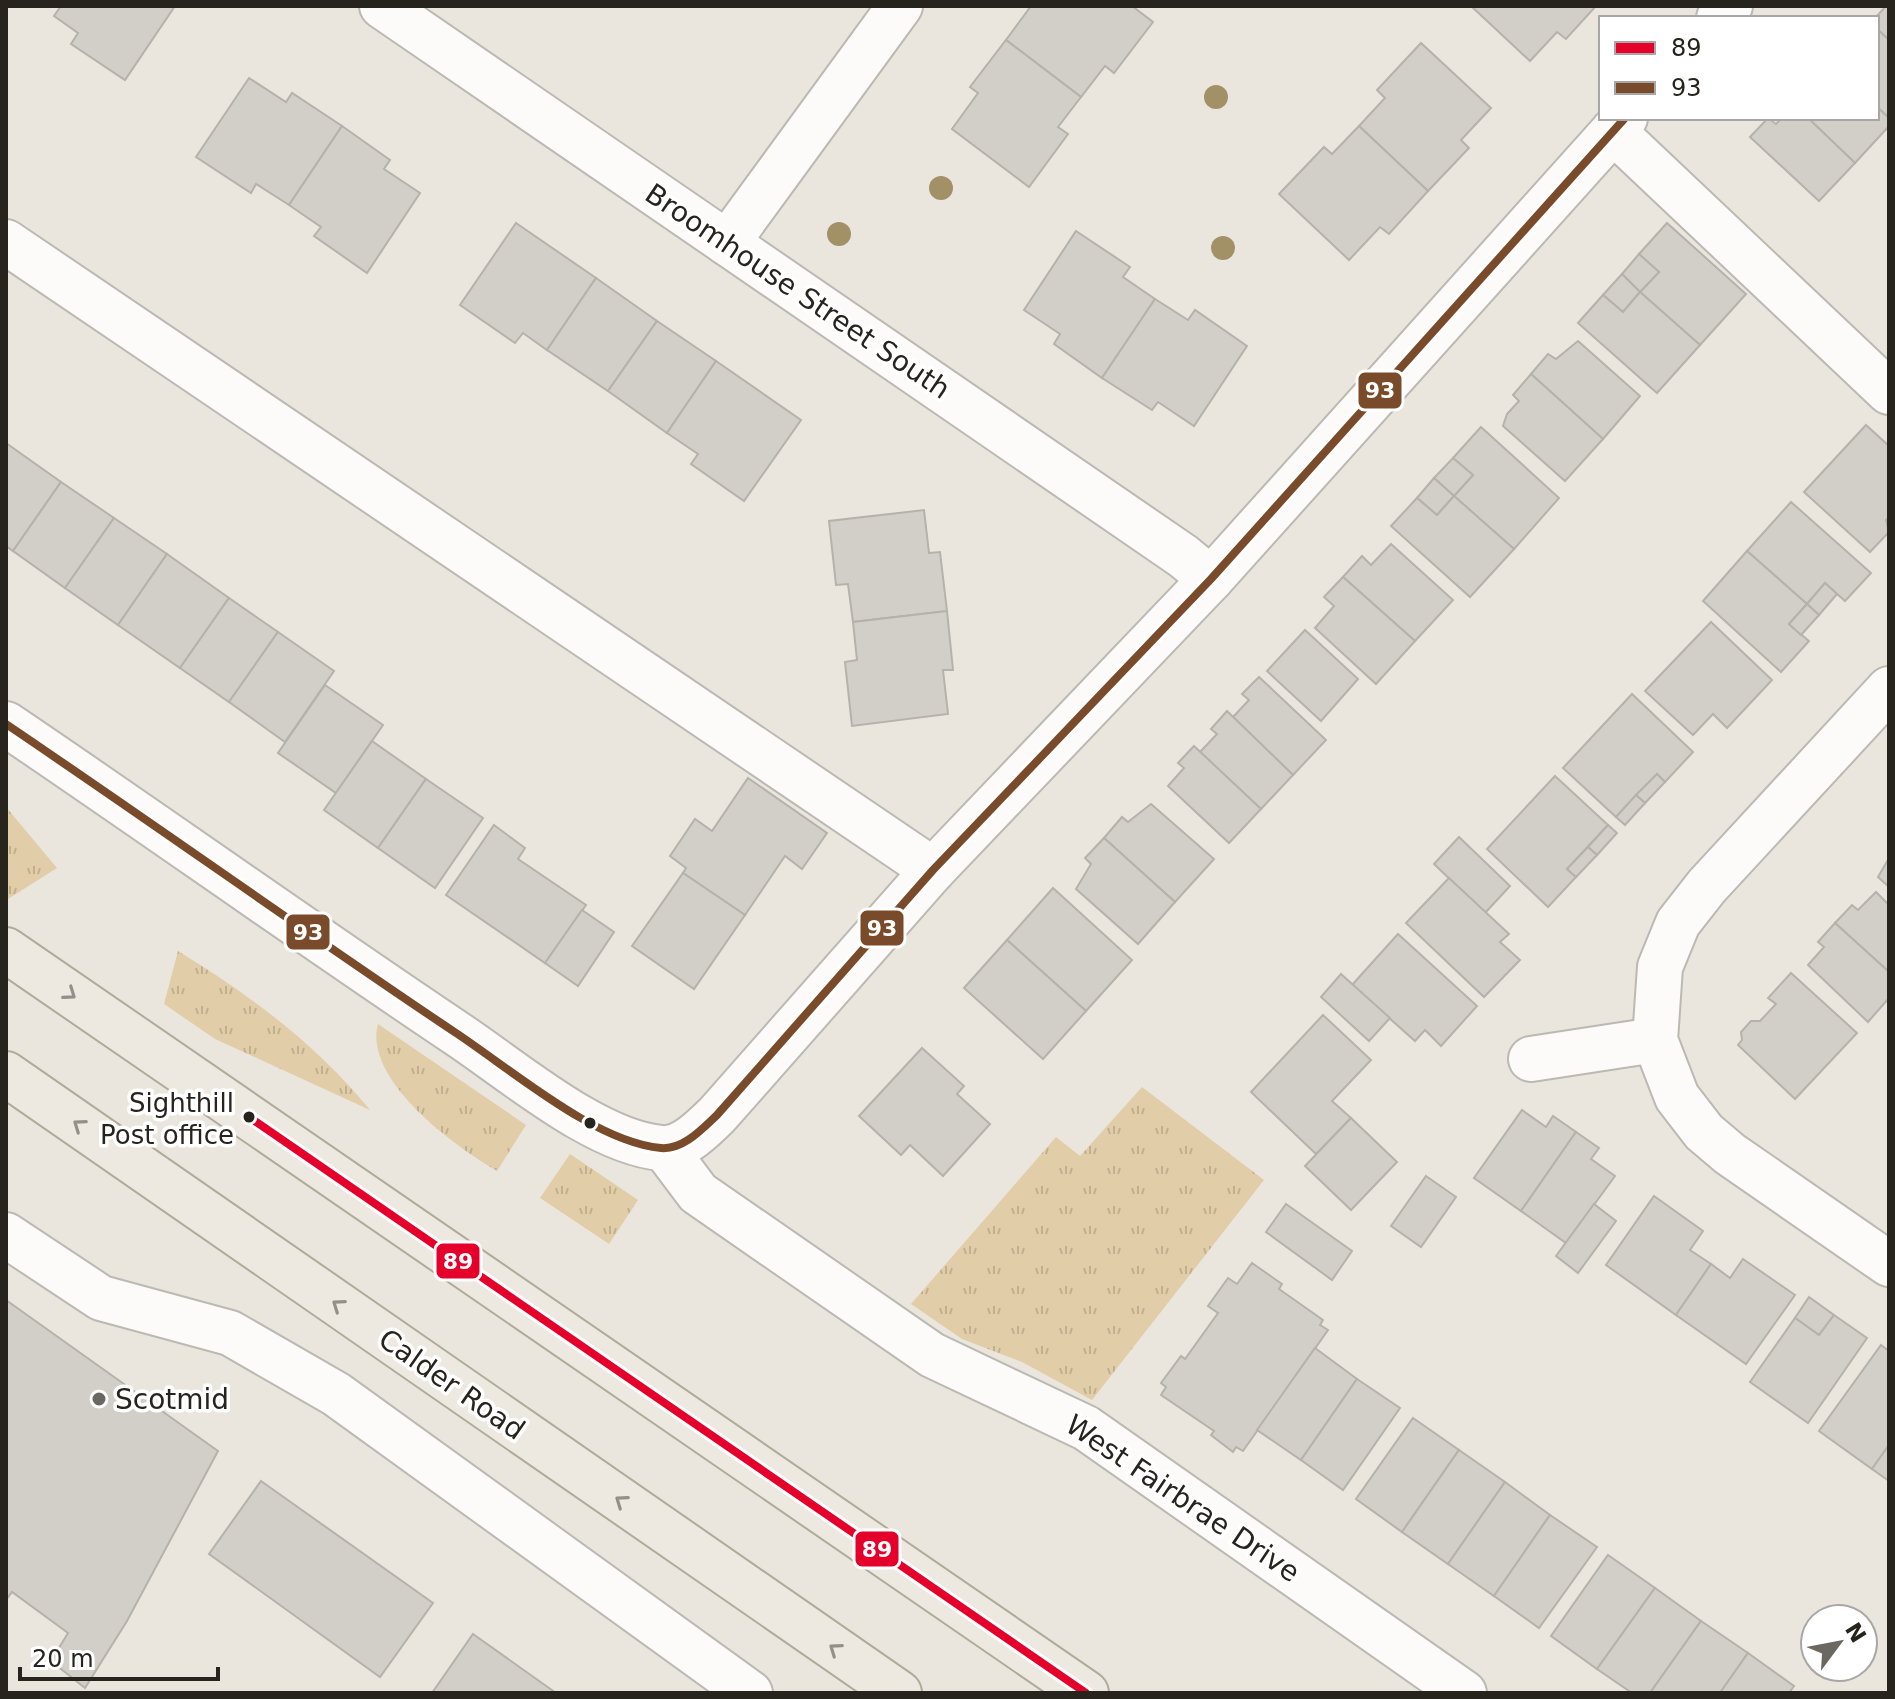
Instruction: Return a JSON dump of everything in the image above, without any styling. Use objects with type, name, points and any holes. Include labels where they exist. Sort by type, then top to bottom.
[{"type":"main road","points":[[6,950],[1086,1693]]},
{"type":"main road","name":"Calder Road","points":[[6,1074],[899,1693]]},
{"type":"street","name":"Broomhouse Street South","points":[[382,6],[1183,556],[1211,579]]},
{"type":"street","points":[[727,243],[900,6]]},
{"type":"street","points":[[6,724],[333,952],[595,1127],[632,1142],[665,1149],[688,1140],[717,1115],[933,870],[1211,579],[1619,124],[1889,392]]},
{"type":"street","points":[[6,242],[933,870]]},
{"type":"street","points":[[1889,689],[1707,886],[1678,923],[1660,967],[1655,1040],[1670,1083],[1704,1132],[1889,1264]]},
{"type":"street","points":[[1531,1059],[1655,1040]]},
{"type":"street","name":"West Fairbrae Drive","points":[[665,1149],[698,1193],[932,1355],[1086,1428],[1464,1693]]},
{"type":"street","points":[[6,1235],[101,1298],[230,1333],[336,1394],[750,1693]]},
{"type":"green space","points":[[6,807],[57,868],[8,899],[6,897]]},
{"type":"green space","points":[[178,951],[281,1022],[305,1042],[370,1110],[215,1039],[164,1004]]},
{"type":"green space","points":[[378,1024],[526,1125],[497,1171],[437,1129],[398,1089],[384,1067],[377,1045]]},
{"type":"green space","points":[[1142,1087],[1264,1180],[1092,1400],[1022,1362],[962,1339],[911,1304],[1056,1137],[1080,1156]]},
{"type":"green space","points":[[570,1154],[638,1200],[609,1244],[540,1198]]},
{"type":"building","points":[[61,6],[175,6],[125,80],[71,44],[78,33],[54,16]]},
{"type":"building","points":[[1031,6],[1132,6],[1153,22],[1114,73],[1105,66],[1081,97],[1006,40]]},
{"type":"building","points":[[1471,6],[1596,6],[1566,39],[1557,32],[1530,61]]},
{"type":"building","points":[[1889,6],[1889,40],[1879,31],[1877,16]]},
{"type":"building","points":[[1879,31],[1889,40],[1889,118],[1879,109]]},
{"type":"building","points":[[1006,40],[1081,97],[1058,127],[1068,134],[1029,187],[952,129],[978,93],[970,87]]},
{"type":"building","points":[[1421,43],[1491,108],[1461,140],[1469,148],[1428,191],[1359,126],[1385,98],[1377,90]]},
{"type":"building","points":[[249,78],[286,102],[292,93],[342,126],[289,205],[256,184],[251,193],[196,157]]},
{"type":"building","points":[[1879,109],[1889,118],[1889,126],[1855,163],[1810,120],[1879,120]]},
{"type":"building","points":[[1766,120],[1776,124],[1780,120],[1810,120],[1855,163],[1819,201],[1750,137]]},
{"type":"building","points":[[342,126],[390,160],[384,169],[420,193],[367,273],[314,236],[321,227],[289,205]]},
{"type":"building","points":[[1359,126],[1428,191],[1389,234],[1380,227],[1349,260],[1279,194],[1324,147],[1332,154]]},
{"type":"building","points":[[516,223],[596,278],[547,350],[523,333],[515,343],[460,305]]},
{"type":"building","points":[[1667,223],[1746,294],[1700,345],[1640,292],[1659,272],[1639,254]]},
{"type":"building","points":[[1076,231],[1130,267],[1123,277],[1155,299],[1102,378],[1054,344],[1060,334],[1024,310]]},
{"type":"building","points":[[1639,254],[1659,272],[1640,292],[1622,274]]},
{"type":"building","points":[[1622,274],[1640,292],[1623,312],[1603,295]]},
{"type":"building","points":[[596,278],[657,321],[608,391],[547,350]]},
{"type":"building","points":[[1640,292],[1700,345],[1657,393],[1578,323],[1603,295],[1623,312]]},
{"type":"building","points":[[1155,299],[1188,320],[1195,310],[1247,346],[1194,426],[1158,402],[1152,410],[1102,378]]},
{"type":"building","points":[[657,321],[716,361],[667,433],[608,391]]},
{"type":"building","points":[[1578,341],[1640,396],[1603,439],[1531,374],[1548,354],[1556,359]]},
{"type":"building","points":[[716,361],[801,420],[744,501],[691,464],[698,454],[667,433]]},
{"type":"building","points":[[1531,374],[1603,439],[1565,481],[1503,426],[1507,414],[1519,401],[1513,395]]},
{"type":"building","points":[[1866,425],[1889,446],[1889,517],[1886,520],[1889,532],[1870,552],[1804,492]]},
{"type":"building","points":[[1481,427],[1559,498],[1514,549],[1454,496],[1473,475],[1453,458]]},
{"type":"building","points":[[6,443],[61,482],[13,551],[6,546]]},
{"type":"building","points":[[1453,458],[1473,475],[1454,496],[1434,478]]},
{"type":"building","points":[[1434,478],[1454,496],[1437,515],[1417,498]]},
{"type":"building","points":[[61,482],[114,518],[65,588],[13,551]]},
{"type":"building","points":[[1454,496],[1514,549],[1470,597],[1391,526],[1417,498],[1437,515]]},
{"type":"building","points":[[1791,502],[1871,573],[1845,601],[1825,583],[1807,604],[1747,551]]},
{"type":"building","points":[[924,510],[929,553],[940,552],[947,611],[853,622],[848,584],[836,585],[829,521]]},
{"type":"building","points":[[114,518],[167,554],[118,625],[65,588]]},
{"type":"building","points":[[1391,544],[1453,600],[1415,641],[1343,577],[1362,556],[1371,565]]},
{"type":"building","points":[[1747,551],[1807,604],[1789,624],[1809,641],[1781,672],[1703,601]]},
{"type":"building","points":[[167,554],[229,598],[180,668],[118,625]]},
{"type":"building","points":[[1343,577],[1415,641],[1376,684],[1315,628],[1334,606],[1324,597]]},
{"type":"building","points":[[1825,583],[1837,594],[1819,615],[1807,604]]},
{"type":"building","points":[[229,598],[278,632],[229,702],[180,668]]},
{"type":"building","points":[[1807,604],[1819,615],[1801,635],[1789,624]]},
{"type":"building","points":[[947,611],[953,670],[943,670],[948,714],[852,726],[845,662],[857,660],[853,622]]},
{"type":"building","points":[[1711,622],[1772,680],[1727,728],[1713,714],[1693,735],[1645,691]]},
{"type":"building","points":[[1305,630],[1358,679],[1321,721],[1267,671]]},
{"type":"building","points":[[278,632],[334,671],[285,742],[229,702]]},
{"type":"building","points":[[1259,677],[1326,740],[1293,775],[1233,717],[1249,700],[1242,694]]},
{"type":"building","points":[[325,685],[383,725],[336,793],[278,753]]},
{"type":"building","points":[[1632,694],[1693,752],[1665,782],[1657,774],[1616,817],[1563,768]]},
{"type":"building","points":[[1227,711],[1293,775],[1261,809],[1200,752],[1217,734],[1211,729]]},
{"type":"building","points":[[372,741],[426,779],[378,848],[324,810]]},
{"type":"building","points":[[1194,746],[1261,809],[1229,843],[1168,786],[1184,768],[1178,763]]},
{"type":"building","points":[[1657,774],[1665,782],[1645,803],[1636,795]]},
{"type":"building","points":[[1555,776],[1608,825],[1567,869],[1576,877],[1548,907],[1487,849]]},
{"type":"building","points":[[748,778],[827,833],[802,869],[785,856],[745,915],[683,873],[686,868],[670,856],[695,819],[712,831]]},
{"type":"building","points":[[426,779],[483,818],[435,888],[378,848]]},
{"type":"building","points":[[1636,795],[1645,803],[1625,825],[1616,817]]},
{"type":"building","points":[[1151,804],[1214,859],[1175,902],[1104,838],[1122,817],[1128,822]]},
{"type":"building","points":[[494,825],[525,848],[518,859],[586,905],[545,963],[446,895]]},
{"type":"building","points":[[1608,825],[1617,833],[1597,855],[1588,847]]},
{"type":"building","points":[[1459,837],[1510,886],[1485,913],[1434,864]]},
{"type":"building","points":[[1104,838],[1175,902],[1138,944],[1076,889],[1091,864],[1085,858]]},
{"type":"building","points":[[1588,847],[1597,855],[1576,877],[1567,869]]},
{"type":"building","points":[[1889,858],[1889,887],[1878,877]]},
{"type":"building","points":[[683,873],[745,915],[694,989],[632,946]]},
{"type":"building","points":[[1449,878],[1509,934],[1500,942],[1520,960],[1484,997],[1406,923]]},
{"type":"building","points":[[1053,888],[1132,960],[1086,1011],[1007,940]]},
{"type":"building","points":[[1876,892],[1889,905],[1889,972],[1835,923],[1852,905],[1858,910]]},
{"type":"building","points":[[582,910],[614,932],[578,986],[545,963]]},
{"type":"building","points":[[1835,923],[1889,972],[1889,998],[1868,1022],[1808,965],[1824,947],[1818,942]]},
{"type":"building","points":[[1398,934],[1477,1006],[1441,1046],[1425,1030],[1415,1041],[1352,985]]},
{"type":"building","points":[[1007,940],[1086,1011],[1043,1059],[964,988]]},
{"type":"building","points":[[1791,973],[1857,1033],[1795,1099],[1738,1045],[1742,1040],[1741,1032],[1751,1021],[1760,1021],[1776,1004],[1768,998]]},
{"type":"building","points":[[1341,974],[1390,1018],[1369,1041],[1321,997]]},
{"type":"building","points":[[1323,1015],[1371,1060],[1332,1101],[1351,1118],[1316,1154],[1251,1092]]},
{"type":"building","points":[[922,1048],[964,1086],[957,1094],[990,1124],[943,1176],[910,1145],[901,1155],[859,1116]]},
{"type":"building","points":[[1522,1110],[1546,1127],[1553,1116],[1576,1132],[1521,1211],[1474,1178]]},
{"type":"building","points":[[1351,1118],[1397,1162],[1351,1210],[1305,1166]]},
{"type":"building","points":[[1576,1132],[1599,1148],[1591,1159],[1615,1176],[1566,1243],[1521,1211]]},
{"type":"building","points":[[1426,1176],[1456,1197],[1421,1247],[1391,1226]]},
{"type":"building","points":[[1654,1196],[1703,1231],[1690,1250],[1711,1264],[1676,1315],[1606,1265]]},
{"type":"building","points":[[1286,1204],[1352,1251],[1332,1280],[1266,1232]]},
{"type":"building","points":[[1594,1204],[1616,1221],[1578,1273],[1556,1256]]},
{"type":"building","points":[[1743,1259],[1795,1295],[1746,1364],[1676,1315],[1711,1264],[1730,1278]]},
{"type":"building","points":[[1252,1263],[1282,1284],[1279,1289],[1323,1320],[1320,1325],[1328,1330],[1243,1451],[1236,1447],[1233,1452],[1211,1435],[1214,1431],[1161,1395],[1166,1387],[1161,1383],[1181,1356],[1185,1359],[1218,1313],[1208,1306],[1228,1278],[1237,1284]]},
{"type":"building","points":[[1809,1297],[1834,1315],[1819,1335],[1795,1318]]},
{"type":"building","points":[[6,1300],[218,1451],[127,1621],[85,1688],[51,1661],[68,1633],[12,1592],[6,1600]]},
{"type":"building","points":[[1834,1315],[1867,1338],[1808,1423],[1750,1382],[1795,1318],[1819,1335]]},
{"type":"building","points":[[1881,1345],[1889,1351],[1889,1445],[1872,1469],[1819,1431]]},
{"type":"building","points":[[1315,1348],[1357,1379],[1301,1460],[1257,1430]]},
{"type":"building","points":[[1357,1379],[1400,1408],[1343,1490],[1301,1460]]},
{"type":"building","points":[[1413,1418],[1459,1450],[1402,1532],[1356,1499]]},
{"type":"building","points":[[1889,1445],[1889,1481],[1872,1469]]},
{"type":"building","points":[[1459,1450],[1505,1482],[1448,1564],[1402,1532]]},
{"type":"building","points":[[261,1481],[433,1603],[380,1677],[209,1554]]},
{"type":"building","points":[[1505,1482],[1550,1515],[1494,1596],[1448,1564]]},
{"type":"building","points":[[1550,1515],[1597,1547],[1539,1628],[1494,1596]]},
{"type":"building","points":[[1608,1555],[1655,1588],[1597,1669],[1551,1636]]},
{"type":"building","points":[[1655,1588],[1701,1621],[1650,1693],[1632,1693],[1597,1669]]},
{"type":"building","points":[[1701,1621],[1748,1653],[1720,1693],[1650,1693]]},
{"type":"building","points":[[473,1634],[556,1693],[432,1693]]},
{"type":"building","points":[[1748,1653],[1794,1686],[1789,1693],[1720,1693]]},
{"type":"transit line","name":"93","points":[[6,724],[582,1119],[636,1143],[661,1148],[677,1146],[692,1138],[717,1115],[933,870],[1211,579],[1623,120]]},
{"type":"transit line","name":"89","points":[[249,1117],[1086,1693]]},
{"type":"place","name":"Sighthill Post office","points":[[249,1117]]},
{"type":"place","name":"Scotmid","points":[[99,1399]]}]
